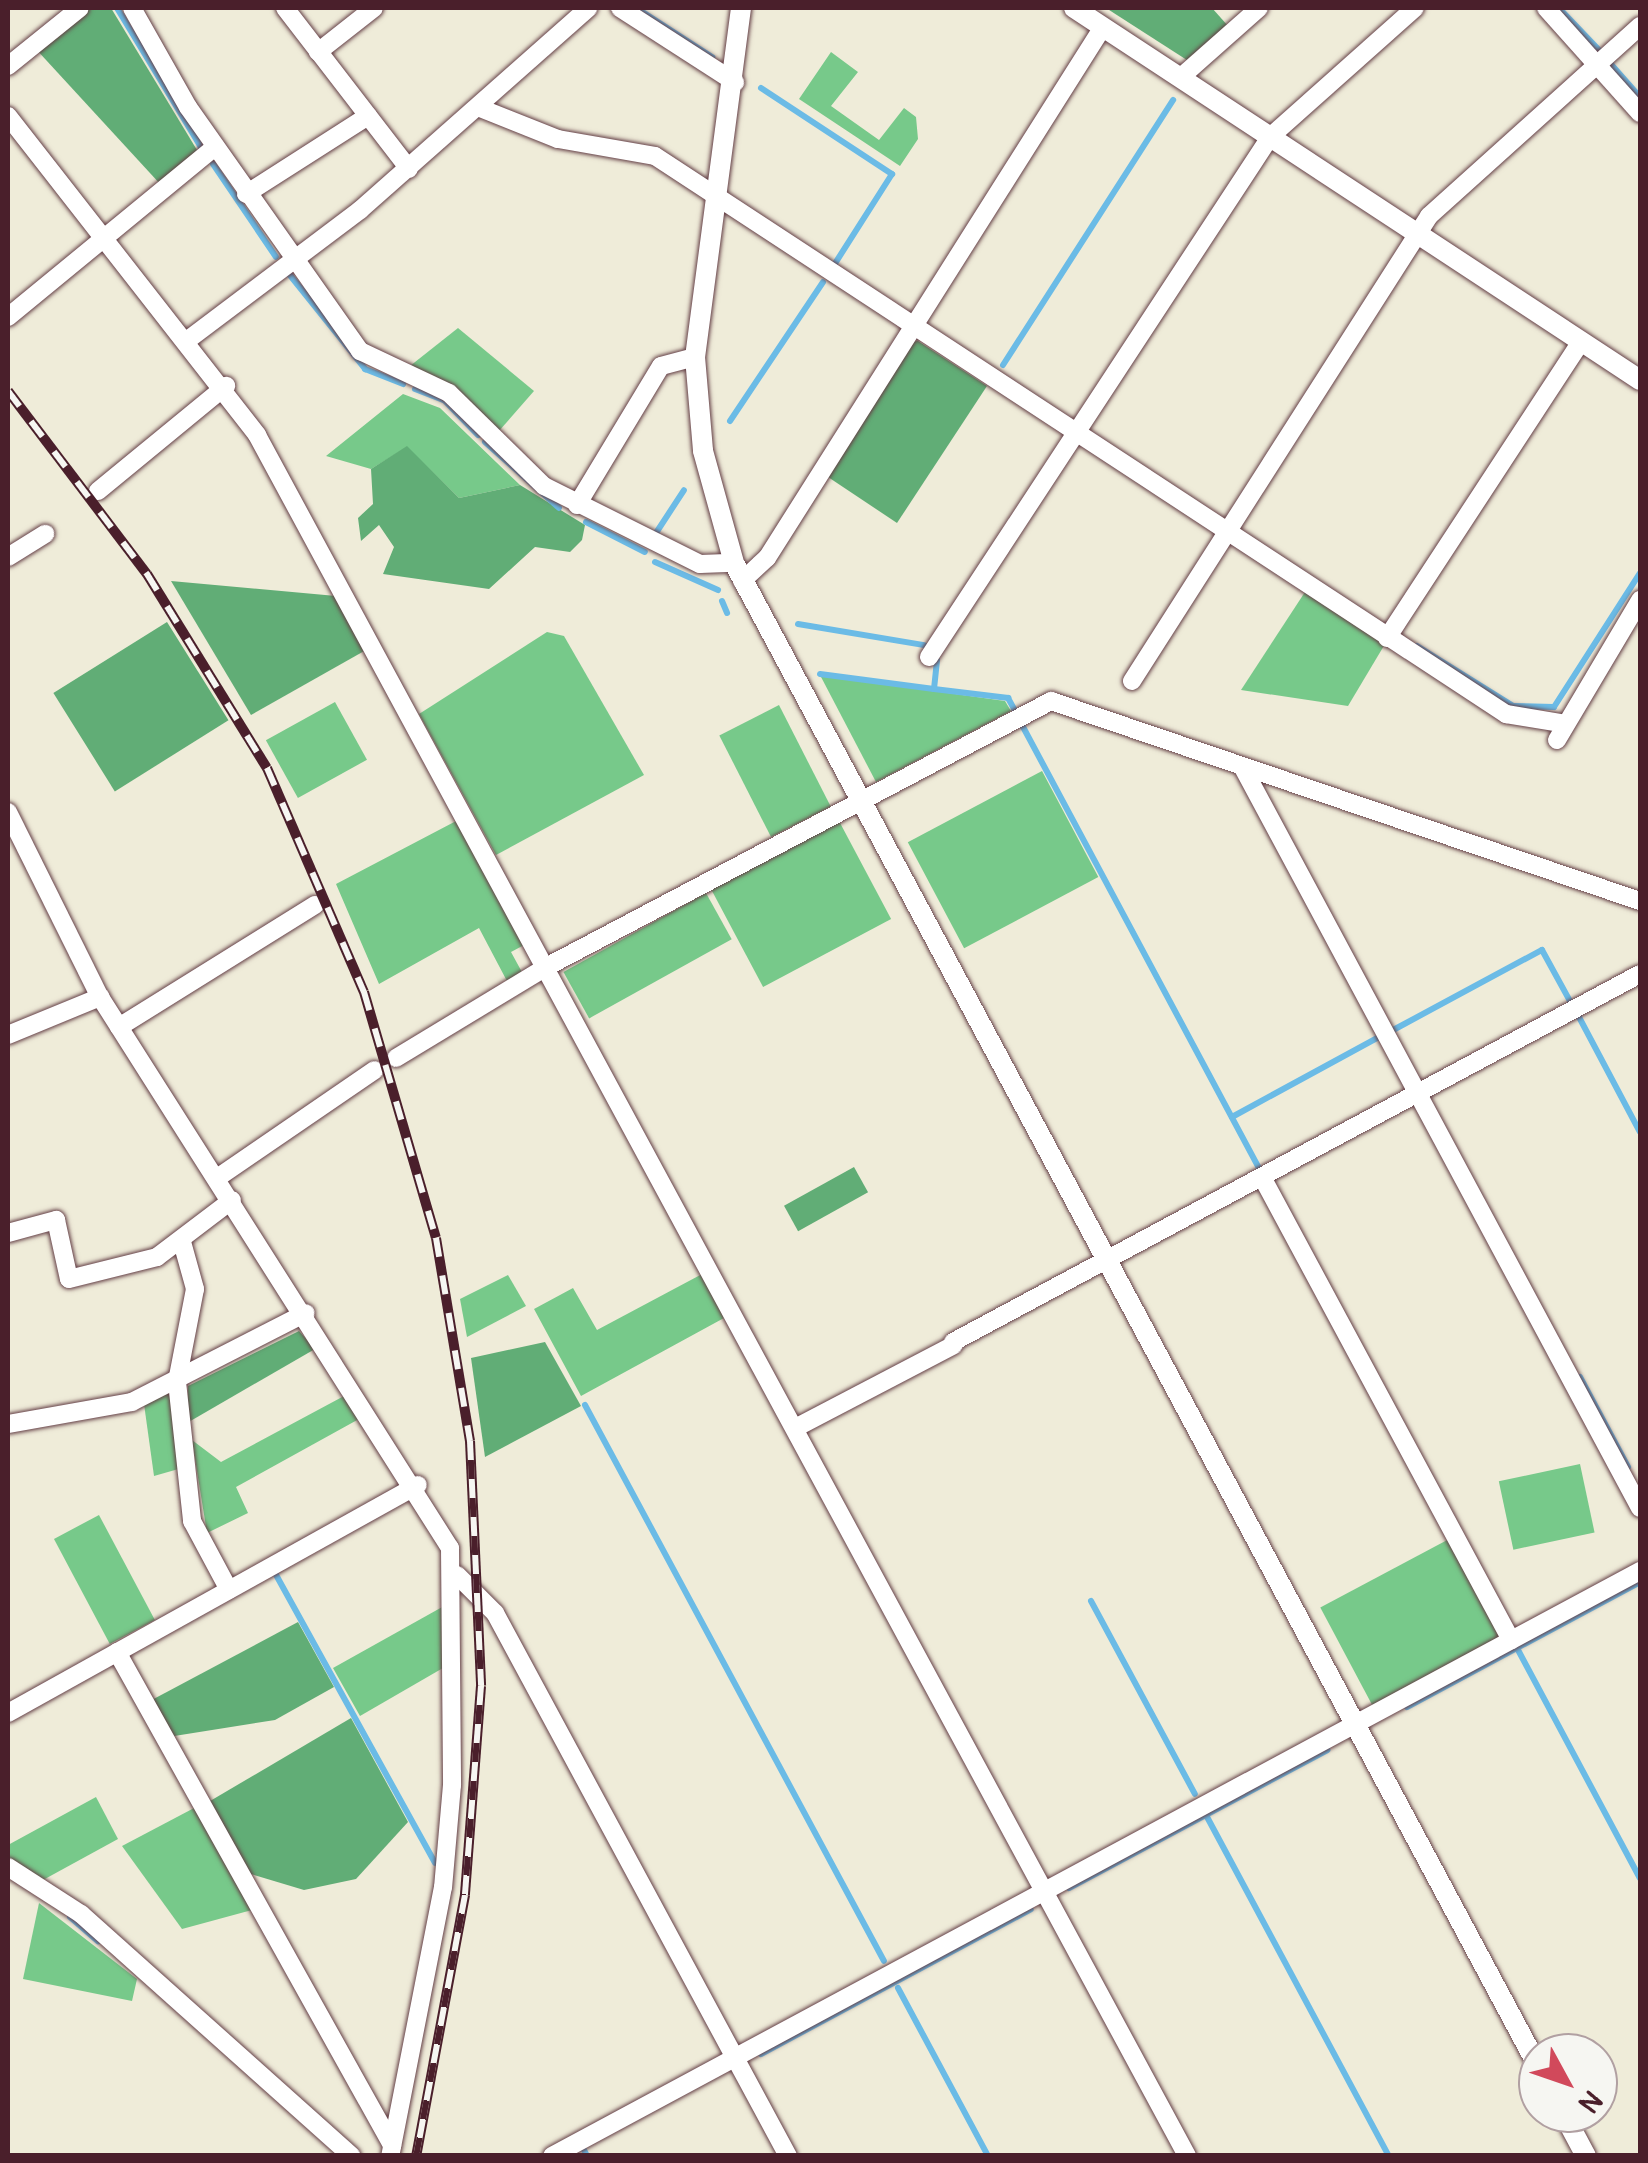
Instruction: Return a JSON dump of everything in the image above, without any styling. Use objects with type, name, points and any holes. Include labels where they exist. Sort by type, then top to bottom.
[{"type":"street","points":[[8,66],[80,8]]},
{"type":"street","points":[[132,8],[246,194],[360,351],[448,392],[544,486],[700,564],[738,572],[766,558],[1103,27]]},
{"type":"street","points":[[285,8],[409,168]]},
{"type":"street","points":[[318,52],[374,8]]},
{"type":"street","points":[[190,339],[409,168],[588,8]]},
{"type":"street","points":[[620,8],[735,82]]},
{"type":"street","points":[[742,8],[695,357],[703,451],[738,572],[1102,1262],[1520,2033]]},
{"type":"street","points":[[1074,8],[1640,380]]},
{"type":"street","points":[[1181,77],[1259,8]]},
{"type":"street","points":[[929,657],[1270,137],[1415,8]]},
{"type":"street","points":[[1546,8],[1640,112]]},
{"type":"street","points":[[1132,681],[1418,234],[1640,26]]},
{"type":"street","points":[[480,108],[558,139],[655,156],[912,329],[1506,714],[1559,732],[1640,600]]},
{"type":"street","points":[[8,116],[226,386],[548,966],[1188,2156]]},
{"type":"street","points":[[246,194],[368,116]]},
{"type":"street","points":[[8,317],[215,147]]},
{"type":"street","points":[[1387,638],[1582,341]]},
{"type":"street","points":[[577,505],[661,366],[695,357]]},
{"type":"street","points":[[98,491],[226,386]]},
{"type":"street","points":[[8,557],[45,534]]},
{"type":"street","points":[[396,1058],[548,966],[1051,701],[1640,900]]},
{"type":"street","points":[[1242,766],[1640,1508]]},
{"type":"street","points":[[8,812],[100,997],[418,1485],[456,1576],[495,1614],[788,2156]]},
{"type":"street","points":[[119,1026],[315,904]]},
{"type":"street","points":[[796,1428],[1640,974]]},
{"type":"street","points":[[8,1035],[100,997]]},
{"type":"street","points":[[217,1178],[375,1070]]},
{"type":"street","points":[[1262,1177],[1511,1640]]},
{"type":"street","points":[[8,1234],[56,1220],[69,1279],[136,1267],[182,1242],[232,1200]]},
{"type":"street","points":[[182,1242],[196,1309],[177,1382],[192,1520],[229,1590]]},
{"type":"street","points":[[8,1424],[132,1402],[306,1313]]},
{"type":"street","points":[[8,1713],[418,1485]]},
{"type":"street","points":[[552,2156],[1640,1571]]},
{"type":"street","points":[[391,2150],[442,1886],[456,1576]]},
{"type":"street","points":[[117,1652],[391,2150]]},
{"type":"street","points":[[8,1867],[81,1914],[352,2156]]},
{"type":"street","points":[[1574,2133],[1586,2156]]},
{"type":"green space","points":[[86,8],[111,8],[200,155],[161,185],[35,48]]},
{"type":"green space","points":[[1106,8],[1212,8],[1229,27],[1190,62]]},
{"type":"green space","points":[[831,52],[858,72],[831,106],[879,140],[904,108],[916,117],[918,139],[900,166],[799,99]]},
{"type":"green space","points":[[458,328],[534,391],[499,431],[410,366]]},
{"type":"green space","points":[[918,341],[987,386],[897,523],[825,475],[909,342]]},
{"type":"green space","points":[[403,394],[440,408],[520,485],[459,498],[407,447],[371,469],[326,456]]},
{"type":"green space","points":[[407,446],[459,498],[520,485],[585,525],[582,540],[570,552],[535,547],[489,589],[383,574],[394,547],[379,525],[361,541],[358,518],[373,504],[371,469]]},
{"type":"green space","points":[[171,581],[336,596],[366,650],[251,715]]},
{"type":"green space","points":[[1305,592],[1385,644],[1348,706],[1241,690]]},
{"type":"green space","points":[[167,622],[228,720],[115,791],[53,693]]},
{"type":"green space","points":[[547,632],[564,636],[644,775],[496,855],[419,714]]},
{"type":"green space","points":[[820,675],[1005,701],[1011,711],[876,782]]},
{"type":"green space","points":[[335,702],[367,760],[298,798],[266,740]]},
{"type":"green space","points":[[779,705],[831,807],[771,837],[719,735]]},
{"type":"green space","points":[[1042,771],[1098,877],[964,948],[908,842]]},
{"type":"green space","points":[[458,820],[526,944],[511,952],[523,974],[508,983],[479,928],[379,984],[336,884]]},
{"type":"green space","points":[[839,821],[891,919],[763,987],[711,889]]},
{"type":"green space","points":[[706,893],[732,939],[589,1018],[563,972]]},
{"type":"green space","points":[[854,1167],[868,1192],[798,1231],[784,1206]]},
{"type":"green space","points":[[704,1273],[724,1318],[581,1396],[534,1309],[573,1288],[597,1330]]},
{"type":"green space","points":[[508,1275],[526,1306],[467,1337],[460,1299]]},
{"type":"green space","points":[[299,1331],[315,1349],[187,1423],[188,1386]]},
{"type":"green space","points":[[545,1342],[581,1406],[485,1457],[471,1358]]},
{"type":"green space","points":[[170,1392],[182,1468],[154,1476],[144,1404]]},
{"type":"green space","points":[[344,1396],[359,1419],[236,1487],[248,1513],[207,1533],[192,1440],[221,1462]]},
{"type":"green space","points":[[1580,1464],[1595,1532],[1513,1550],[1499,1481]]},
{"type":"green space","points":[[99,1515],[155,1620],[110,1644],[54,1539]]},
{"type":"green space","points":[[1451,1538],[1503,1636],[1372,1705],[1320,1607]]},
{"type":"green space","points":[[444,1606],[443,1668],[360,1716],[333,1668]]},
{"type":"green space","points":[[298,1622],[334,1687],[275,1720],[168,1737],[148,1702]]},
{"type":"green space","points":[[351,1718],[408,1822],[356,1879],[304,1890],[244,1872],[205,1804]]},
{"type":"green space","points":[[96,1797],[118,1839],[43,1880],[8,1860],[8,1845]]},
{"type":"green space","points":[[196,1807],[252,1910],[182,1929],[122,1846]]},
{"type":"green space","points":[[39,1903],[137,1979],[132,2001],[23,1979]]},
{"type":"waterway","points":[[117,8],[201,147]]},
{"type":"waterway","points":[[1559,8],[1598,49]]},
{"type":"waterway","points":[[641,11],[712,57]]},
{"type":"waterway","points":[[1609,62],[1640,97]]},
{"type":"waterway","points":[[761,88],[892,174],[834,265]]},
{"type":"waterway","points":[[1003,365],[1173,100]]},
{"type":"waterway","points":[[213,164],[276,257]]},
{"type":"waterway","points":[[289,274],[365,369],[403,384]]},
{"type":"waterway","points":[[730,421],[823,282]]},
{"type":"waterway","points":[[415,389],[444,400],[478,435]]},
{"type":"waterway","points":[[485,442],[559,508]]},
{"type":"waterway","points":[[656,533],[684,490]]},
{"type":"waterway","points":[[586,522],[645,552]]},
{"type":"waterway","points":[[655,562],[718,590]]},
{"type":"waterway","points":[[1417,646],[1513,706],[1554,707],[1640,573]]},
{"type":"waterway","points":[[722,601],[727,613]]},
{"type":"waterway","points":[[798,624],[924,645]]},
{"type":"waterway","points":[[820,674],[934,689],[937,660]]},
{"type":"waterway","points":[[934,689],[1008,698],[1014,709]]},
{"type":"waterway","points":[[1022,725],[1260,1170]]},
{"type":"waterway","points":[[1395,1029],[1542,950],[1571,1003]]},
{"type":"waterway","points":[[1579,1017],[1640,1132]]},
{"type":"waterway","points":[[1232,1117],[1377,1038]]},
{"type":"waterway","points":[[1580,1377],[1628,1467]]},
{"type":"waterway","points":[[585,1405],[884,1961]]},
{"type":"waterway","points":[[275,1573],[435,1863]]},
{"type":"waterway","points":[[1407,1707],[1640,1582]]},
{"type":"waterway","points":[[1091,1601],[1195,1794]]},
{"type":"waterway","points":[[1517,1648],[1640,1878]]},
{"type":"waterway","points":[[1069,1888],[1327,1750]]},
{"type":"waterway","points":[[1206,1815],[1389,2156]]},
{"type":"waterway","points":[[761,2054],[1031,1909]]},
{"type":"waterway","points":[[70,1917],[98,1941]]},
{"type":"waterway","points":[[898,1988],[988,2156]]},
{"type":"waterway","points":[[582,2146],[587,2156]]},
{"type":"railway","points":[[8,391],[147,574],[267,768],[364,992],[436,1238],[470,1441],[481,1686],[465,1895],[416,2156]]}]
